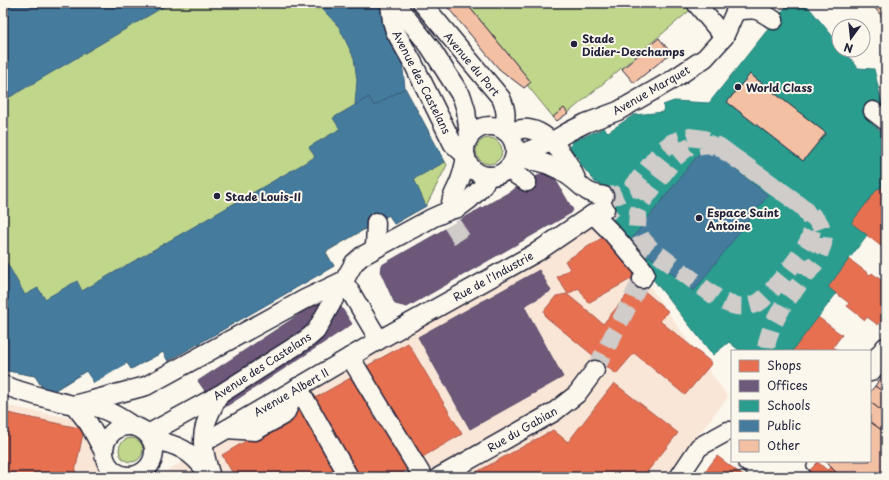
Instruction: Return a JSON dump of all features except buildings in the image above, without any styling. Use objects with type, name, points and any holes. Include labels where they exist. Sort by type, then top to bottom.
[{"type":"main road","points":[[871,369],[886,349]]},
{"type":"main road","points":[[758,469],[793,469]]},
{"type":"street","name":"Avenue des Castelans","points":[[390,3],[395,31],[454,144],[465,156]]},
{"type":"street","name":"Avenue des Castelans","points":[[395,3],[430,47],[462,97],[466,110],[469,137]]},
{"type":"street","name":"Avenue du Port","points":[[422,3],[501,98],[506,108],[505,131]]},
{"type":"street","points":[[696,3],[724,37]]},
{"type":"street","points":[[737,7],[761,11],[774,20]]},
{"type":"street","name":"Avenue Marquet","points":[[512,162],[586,123],[618,110],[672,80],[705,58],[724,37],[737,7]]},
{"type":"street","points":[[448,216],[451,198],[463,172],[466,145],[469,137],[482,127],[497,127],[505,131],[514,143],[512,162],[527,182]]},
{"type":"street","points":[[505,131],[521,129],[542,133],[565,156],[573,170],[578,184]]},
{"type":"street","points":[[465,156],[469,165],[474,170],[489,176],[499,174],[512,162],[523,159],[549,164],[569,176],[601,205],[611,232],[645,273],[642,279]]},
{"type":"street","name":"Avenue des Castelans","points":[[144,433],[219,395],[316,331],[354,263],[362,256],[375,249],[448,216],[481,188],[489,176]]},
{"type":"street","name":"Rue de l'Industrie","points":[[379,340],[537,252],[601,205]]},
{"type":"street","points":[[375,249],[376,222]]},
{"type":"street","points":[[74,405],[146,386],[305,299],[343,281],[350,290],[379,340]]},
{"type":"street","name":"Avenue Albert II","points":[[203,443],[379,340]]},
{"type":"street","points":[[350,357],[423,477]]},
{"type":"street","name":"Rue du Gabian","points":[[438,477],[554,412],[576,394],[595,370]]},
{"type":"street","points":[[3,385],[34,396],[74,405],[84,405],[110,412],[144,433],[154,444],[154,456],[149,466],[140,473],[129,476],[118,473],[105,465],[90,424],[74,405]]},
{"type":"street","points":[[298,387],[349,477]]},
{"type":"street","points":[[211,477],[204,456],[203,443],[206,420],[219,395]]},
{"type":"street","points":[[105,465],[106,441],[113,432],[122,426],[144,433],[185,450],[197,460],[211,477]]},
{"type":"street","points":[[679,477],[700,447],[728,431],[731,431]]},
{"type":"shaded area","points":[[599,215],[728,397],[665,477],[155,477],[213,445]]},
{"type":"shaded area","points":[[3,405],[80,420],[97,457],[115,477],[3,477]]},
{"type":"green space","name":"Stade Louis-II","points":[[3,3],[380,3],[405,88],[447,165],[426,206],[394,224],[389,215],[326,252],[334,266],[168,361],[163,352],[131,369],[128,363],[86,371],[47,395],[35,376],[3,370]]},
{"type":"green space","name":"Stade Didier-Deschamps","points":[[466,3],[691,3],[694,7],[568,113],[553,117],[527,85],[531,82]]},
{"type":"green space","points":[[489,138],[498,142],[502,151],[498,160],[489,164],[480,160],[476,151],[480,142]]},
{"type":"green space","points":[[131,438],[136,439],[142,445],[142,455],[136,461],[131,462],[126,461],[120,455],[119,450],[120,445],[126,439]]},
{"type":"tunnel","points":[[604,196],[618,195],[631,189],[661,151],[673,142],[689,137],[704,139],[720,147],[804,208]]},
{"type":"tunnel","points":[[709,144],[728,153],[804,208],[809,216],[812,230],[804,249],[766,296],[761,301],[750,306],[733,305],[720,300],[651,249],[642,239],[637,228],[638,212],[643,201],[675,158],[688,147],[709,144]]},
{"type":"tunnel","points":[[766,350],[772,326],[784,304],[816,262],[823,244],[824,235],[820,224],[804,208]]},
{"type":"tunnel","points":[[607,213],[612,220]]},
{"type":"tunnel","points":[[452,224],[466,246]]},
{"type":"tunnel","points":[[595,370],[642,279]]},
{"type":"place","name":"Stade Didier-Deschamps","points":[[574,44]]},
{"type":"place","name":"World Class","points":[[738,87]]},
{"type":"place","name":"Stade Louis-II","points":[[217,196]]},
{"type":"place","name":"Espace Saint Antoine","points":[[699,218]]}]
